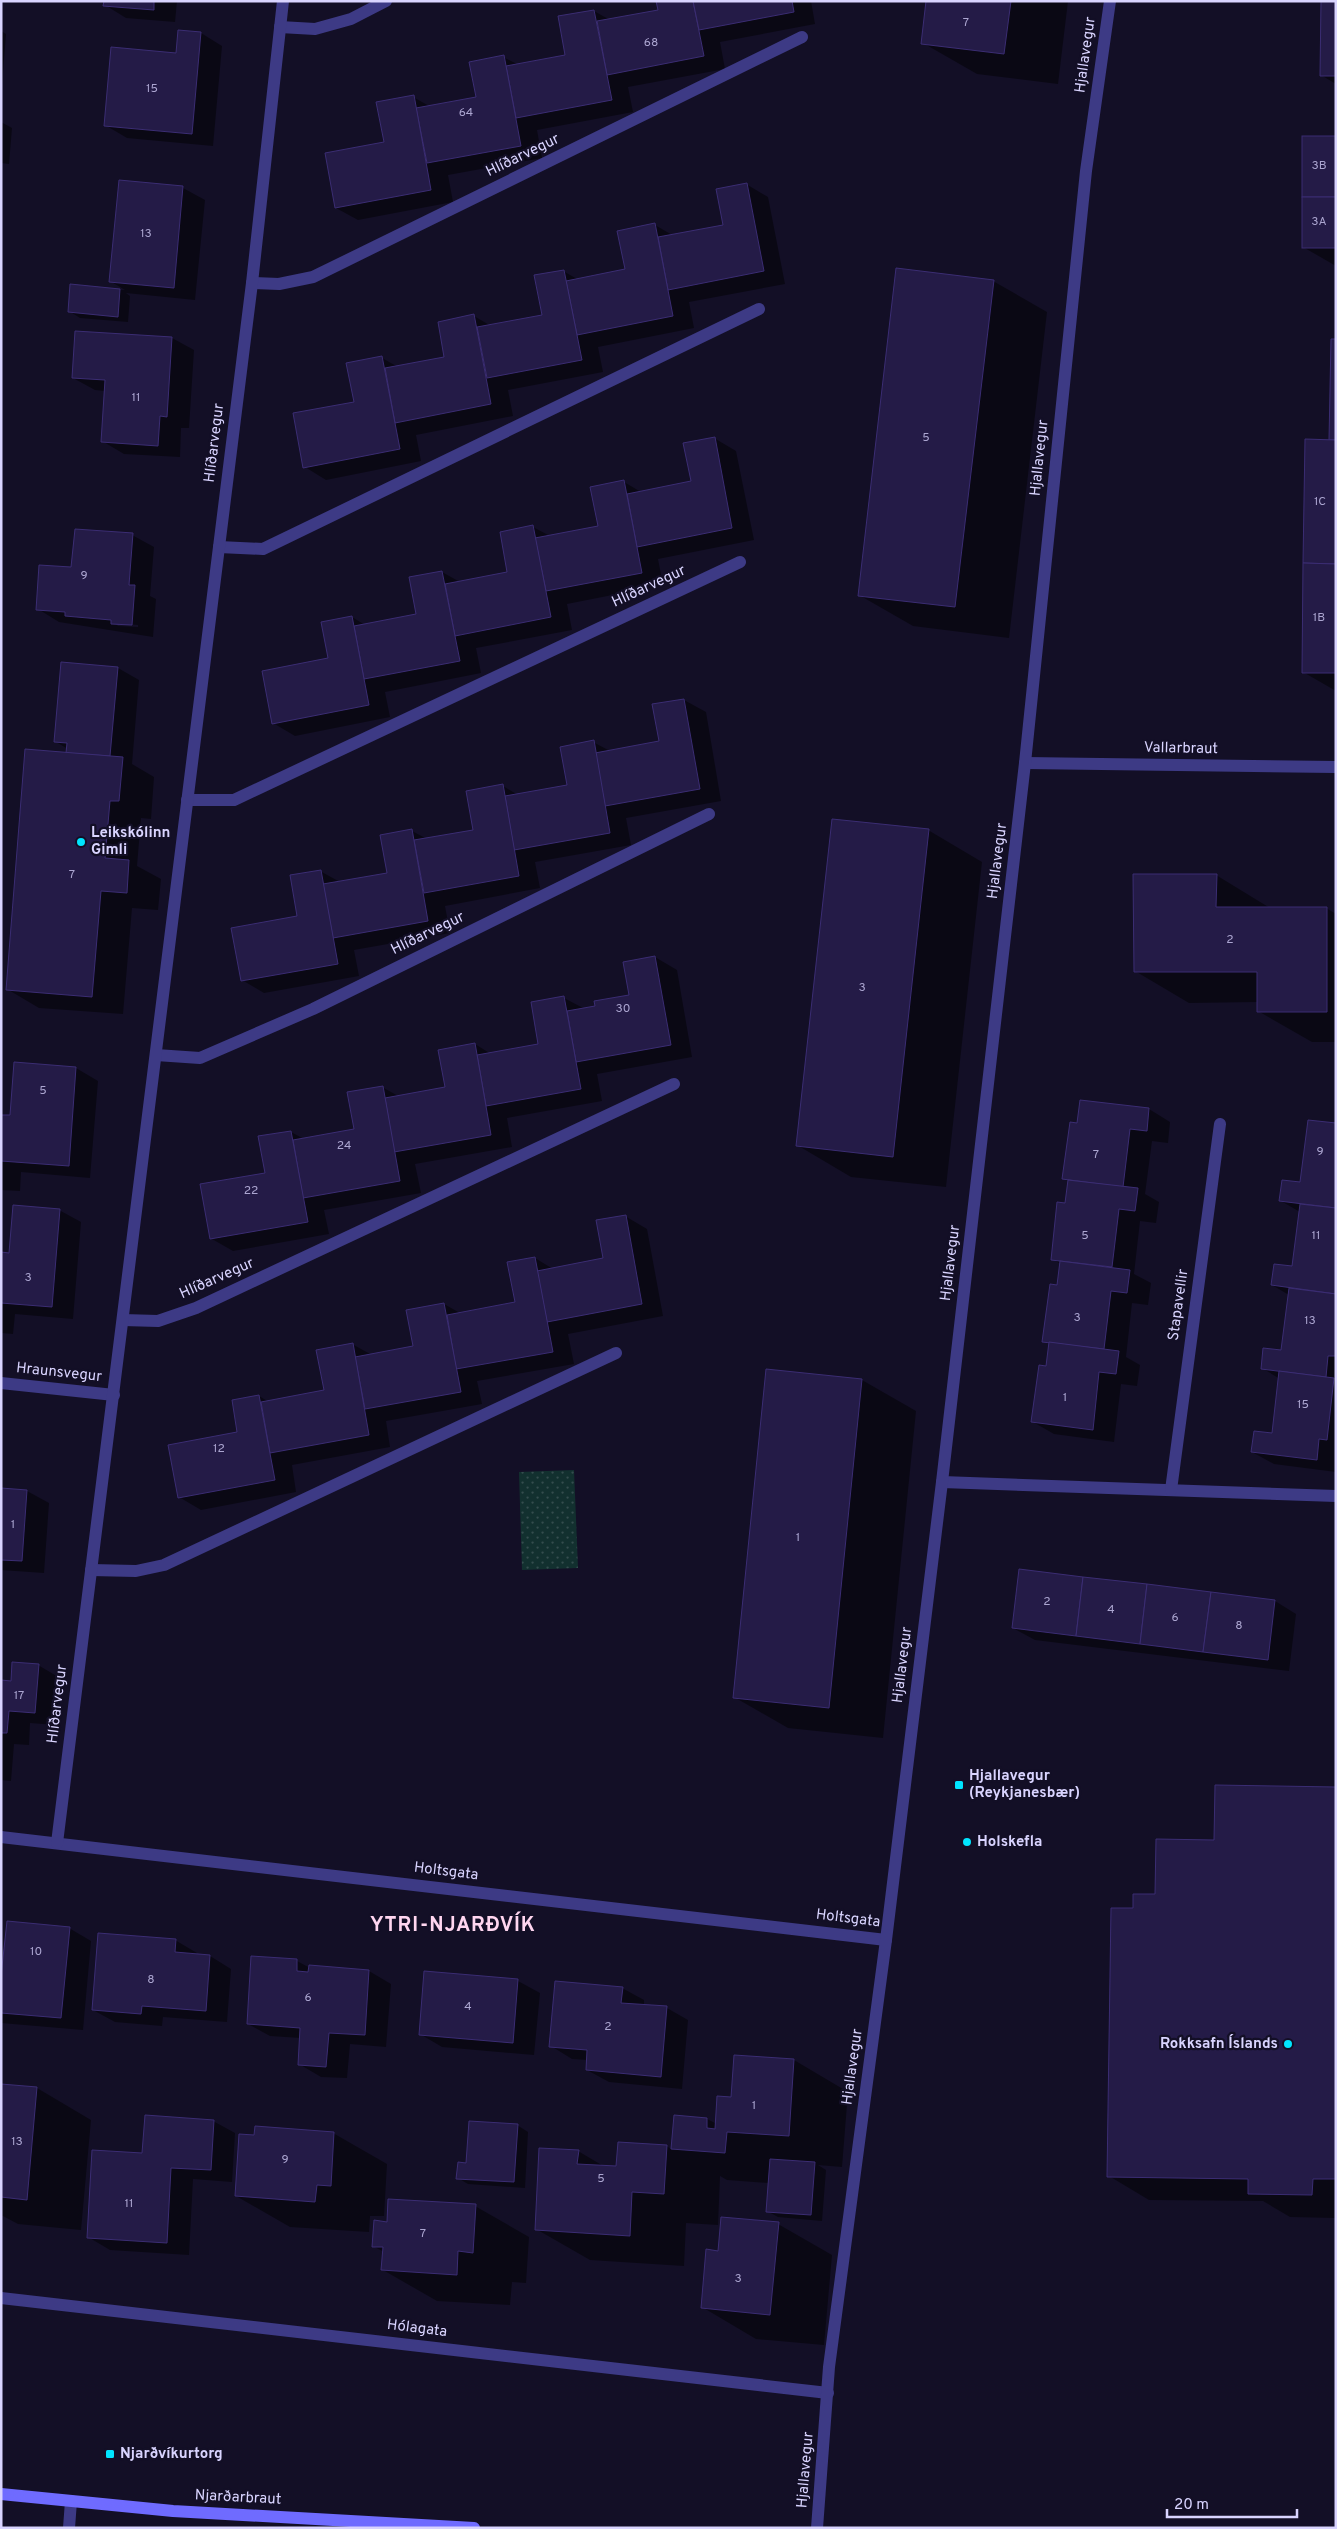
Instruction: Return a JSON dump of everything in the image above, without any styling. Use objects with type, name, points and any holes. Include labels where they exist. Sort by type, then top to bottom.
[{"type":"main road","name":"Njarðarbraut","points":[[1,2494],[172,2511],[474,2528]]},
{"type":"street","name":"Hlíðarvegur","points":[[56,1842],[114,1395],[252,283],[284,1]]},
{"type":"street","points":[[280,27],[315,28],[351,19],[386,1]]},
{"type":"street","name":"Hjallavegur","points":[[817,2528],[829,2367],[886,1940],[942,1482],[1026,763],[1086,170],[1110,1]]},
{"type":"street","name":"Hlíðarvegur","points":[[252,283],[279,284],[313,277],[802,37]]},
{"type":"street","points":[[219,547],[263,549],[759,309]]},
{"type":"street","name":"Hlíðarvegur","points":[[187,800],[234,800],[740,562]]},
{"type":"street","name":"Vallarbraut","points":[[1026,763],[1336,767]]},
{"type":"street","name":"Hlíðarvegur","points":[[156,1055],[200,1058],[313,1009],[709,814]]},
{"type":"street","name":"Hlíðarvegur","points":[[123,1320],[158,1320],[196,1308],[674,1084]]},
{"type":"street","name":"Stapavellir","points":[[1171,1490],[1220,1124]]},
{"type":"street","points":[[91,1570],[136,1571],[164,1565],[616,1353]]},
{"type":"street","name":"Hraunsvegur","points":[[1,1383],[114,1395]]},
{"type":"street","points":[[942,1482],[1336,1496]]},
{"type":"street","name":"Holtsgata","points":[[1,1837],[886,1940]]},
{"type":"street","name":"Hólagata","points":[[1,2298],[828,2393]]},
{"type":"street","points":[[69,2528],[71,2501]]},
{"type":"green space","points":[[574,1470],[578,1568],[522,1570],[519,1472]]},
{"type":"building","points":[[104,1],[154,1],[154,10],[103,6]]},
{"type":"building","points":[[656,1],[693,1],[704,56],[607,75],[597,21],[658,10]]},
{"type":"building","points":[[693,1],[792,1],[794,12],[699,30]]},
{"type":"building","points":[[926,1],[1011,1],[1004,54],[921,44]]},
{"type":"building","points":[[1321,1],[1336,1],[1336,76],[1320,76]]},
{"type":"building","points":[[594,10],[612,100],[516,118],[506,66],[565,55],[558,16]]},
{"type":"building","points":[[178,30],[201,32],[192,134],[104,126],[111,47],[176,53]]},
{"type":"building","points":[[504,55],[521,146],[427,163],[416,108],[476,97],[469,62]]},
{"type":"building","points":[[414,95],[431,190],[335,208],[325,153],[384,142],[376,102]]},
{"type":"building","points":[[1302,136],[1336,136],[1336,197],[1302,197]]},
{"type":"building","points":[[119,180],[183,186],[174,288],[109,282]]},
{"type":"building","points":[[747,183],[764,271],[668,290],[658,237],[723,225],[716,189]]},
{"type":"building","points":[[1302,197],[1336,197],[1336,248],[1302,248]]},
{"type":"building","points":[[655,223],[673,316],[577,335],[566,281],[625,269],[617,231]]},
{"type":"building","points":[[896,268],[994,280],[955,607],[858,596]]},
{"type":"building","points":[[564,270],[582,360],[487,378],[477,327],[542,315],[534,275]]},
{"type":"building","points":[[70,284],[120,289],[118,317],[68,312]]},
{"type":"building","points":[[474,314],[491,404],[395,423],[385,368],[444,357],[438,322]]},
{"type":"building","points":[[75,331],[172,337],[167,417],[160,416],[158,446],[101,442],[105,380],[72,378]]},
{"type":"building","points":[[1331,339],[1336,339],[1336,440],[1329,440]]},
{"type":"building","points":[[382,356],[400,449],[303,468],[293,413],[354,402],[346,363]]},
{"type":"building","points":[[715,437],[732,528],[637,547],[627,494],[691,481],[683,443]]},
{"type":"building","points":[[1305,439],[1336,440],[1336,564],[1303,563]]},
{"type":"building","points":[[624,480],[642,573],[546,591],[535,538],[598,526],[590,487]]},
{"type":"building","points":[[533,525],[551,617],[455,636],[445,584],[507,572],[500,532]]},
{"type":"building","points":[[75,529],[133,533],[129,585],[135,585],[132,625],[111,624],[111,620],[65,616],[65,612],[36,610],[39,565],[71,567]]},
{"type":"building","points":[[1303,563],[1336,564],[1336,673],[1302,673]]},
{"type":"building","points":[[442,571],[460,661],[364,679],[354,626],[416,614],[409,577]]},
{"type":"building","points":[[352,616],[369,705],[272,724],[262,671],[328,658],[321,622]]},
{"type":"building","points":[[61,662],[118,667],[110,756],[66,753],[67,743],[54,742]]},
{"type":"building","points":[[684,699],[700,789],[605,806],[595,753],[659,741],[652,704]]},
{"type":"building","points":[[594,740],[610,833],[514,850],[505,796],[567,785],[560,747]]},
{"type":"building","points":[[25,749],[123,757],[119,801],[110,801],[105,858],[129,860],[127,893],[101,891],[92,997],[6,990]]},
{"type":"building","points":[[503,784],[519,876],[424,893],[414,840],[473,830],[466,791]]},
{"type":"building","points":[[832,819],[929,829],[893,1157],[796,1146]]},
{"type":"building","points":[[412,829],[428,921],[333,938],[323,884],[387,873],[380,835]]},
{"type":"building","points":[[321,870],[338,964],[241,981],[231,928],[297,916],[290,875]]},
{"type":"building","points":[[1133,874],[1217,874],[1216,907],[1327,907],[1327,1012],[1257,1012],[1257,972],[1134,972]]},
{"type":"building","points":[[655,956],[671,1045],[576,1062],[567,1011],[595,1006],[594,1001],[629,995],[623,962]]},
{"type":"building","points":[[564,996],[581,1089],[486,1106],[477,1055],[538,1044],[531,1002]]},
{"type":"building","points":[[475,1043],[491,1135],[394,1152],[385,1098],[445,1087],[438,1050]]},
{"type":"building","points":[[14,1062],[76,1067],[69,1166],[1,1161],[1,1115],[10,1115]]},
{"type":"building","points":[[383,1086],[400,1181],[303,1198],[293,1140],[354,1129],[347,1092]]},
{"type":"building","points":[[1080,1100],[1149,1108],[1147,1131],[1130,1129],[1123,1187],[1062,1179],[1070,1122],[1077,1123]]},
{"type":"building","points":[[1308,1120],[1336,1123],[1336,1208],[1279,1201],[1282,1180],[1300,1182]]},
{"type":"building","points":[[291,1131],[308,1222],[210,1239],[200,1184],[265,1173],[258,1136]]},
{"type":"building","points":[[1068,1180],[1138,1188],[1135,1211],[1119,1209],[1112,1267],[1051,1260],[1057,1202],[1065,1203]]},
{"type":"building","points":[[1300,1204],[1336,1208],[1336,1294],[1271,1285],[1274,1264],[1292,1266]]},
{"type":"building","points":[[13,1205],[60,1209],[52,1307],[1,1303],[1,1252],[9,1253]]},
{"type":"building","points":[[626,1215],[642,1304],[547,1322],[537,1271],[603,1258],[596,1220]]},
{"type":"building","points":[[535,1257],[553,1352],[456,1369],[447,1315],[515,1302],[507,1262]]},
{"type":"building","points":[[1060,1261],[1130,1270],[1127,1293],[1111,1291],[1104,1349],[1042,1342],[1050,1284],[1057,1285]]},
{"type":"building","points":[[1289,1288],[1336,1294],[1336,1356],[1328,1356],[1326,1377],[1261,1369],[1263,1348],[1281,1350]]},
{"type":"building","points":[[444,1303],[461,1392],[365,1409],[355,1357],[413,1346],[406,1310]]},
{"type":"building","points":[[1049,1342],[1119,1351],[1116,1374],[1099,1372],[1093,1430],[1031,1422],[1039,1365],[1046,1366]]},
{"type":"building","points":[[353,1343],[369,1435],[270,1453],[261,1402],[324,1390],[316,1350]]},
{"type":"building","points":[[766,1369],[862,1379],[829,1708],[733,1698]]},
{"type":"building","points":[[1279,1371],[1334,1378],[1327,1440],[1319,1439],[1317,1460],[1251,1452],[1254,1431],[1272,1433]]},
{"type":"building","points":[[259,1395],[275,1480],[178,1498],[168,1445],[237,1432],[232,1400]]},
{"type":"building","points":[[1,1488],[27,1490],[22,1561],[1,1560]]},
{"type":"building","points":[[1019,1569],[1083,1577],[1076,1636],[1012,1628]]},
{"type":"building","points":[[1083,1577],[1147,1584],[1140,1644],[1076,1636]]},
{"type":"building","points":[[1147,1584],[1211,1592],[1203,1652],[1140,1644]]},
{"type":"building","points":[[1211,1592],[1275,1600],[1268,1660],[1203,1652]]},
{"type":"building","points":[[12,1662],[39,1664],[35,1713],[9,1711],[7,1733],[1,1733],[1,1680],[11,1681]]},
{"type":"building","points":[[1215,1785],[1336,1787],[1336,2179],[1313,2179],[1312,2195],[1248,2194],[1248,2179],[1107,2177],[1111,1908],[1133,1908],[1133,1894],[1155,1894],[1156,1839],[1214,1840]]},
{"type":"building","points":[[7,1921],[70,1927],[61,2018],[1,2013],[1,1976]]},
{"type":"building","points":[[98,1933],[176,1939],[175,1952],[210,1955],[206,2011],[142,2006],[141,2014],[92,2010]]},
{"type":"building","points":[[251,1956],[297,1959],[297,1971],[308,1972],[309,1965],[369,1970],[365,2035],[329,2033],[326,2067],[298,2065],[300,2028],[247,2024]]},
{"type":"building","points":[[424,1971],[518,1979],[513,2043],[419,2035]]},
{"type":"building","points":[[555,1981],[623,1987],[621,2003],[667,2006],[661,2077],[586,2070],[587,2050],[549,2047]]},
{"type":"building","points":[[734,2055],[794,2059],[789,2136],[727,2132],[725,2153],[671,2149],[674,2115],[707,2118],[707,2128],[715,2129],[717,2096],[731,2097]]},
{"type":"building","points":[[1,2084],[37,2087],[27,2200],[1,2197]]},
{"type":"building","points":[[145,2115],[214,2120],[211,2170],[171,2168],[167,2243],[87,2238],[92,2150],[142,2153]]},
{"type":"building","points":[[469,2121],[518,2124],[514,2182],[456,2179],[458,2162],[466,2163]]},
{"type":"building","points":[[255,2126],[334,2132],[331,2186],[317,2185],[315,2202],[235,2196],[239,2134],[254,2135]]},
{"type":"building","points":[[618,2142],[667,2145],[664,2194],[632,2192],[630,2236],[535,2230],[539,2148],[579,2150],[577,2164],[616,2166]]},
{"type":"building","points":[[770,2159],[815,2162],[811,2215],[766,2212]]},
{"type":"building","points":[[388,2199],[476,2204],[473,2253],[458,2251],[457,2275],[381,2270],[383,2247],[372,2247],[374,2220],[387,2222]]},
{"type":"building","points":[[721,2217],[779,2222],[770,2315],[701,2308],[706,2249],[718,2251]]},
{"type":"place","name":"Leikskólinn Gimli","points":[[81,842]]},
{"type":"place","name":"Hjallavegur (Reykjanesbær)","points":[[959,1785]]},
{"type":"place","name":"Holskefla","points":[[967,1842]]},
{"type":"place","name":"Rokksafn Íslands","points":[[1288,2044]]},
{"type":"place","name":"Njarðvíkurtorg","points":[[110,2454]]},
{"type":"district","name":"YTRI-NJARÐVÍK","points":[[453,1926]]}]
